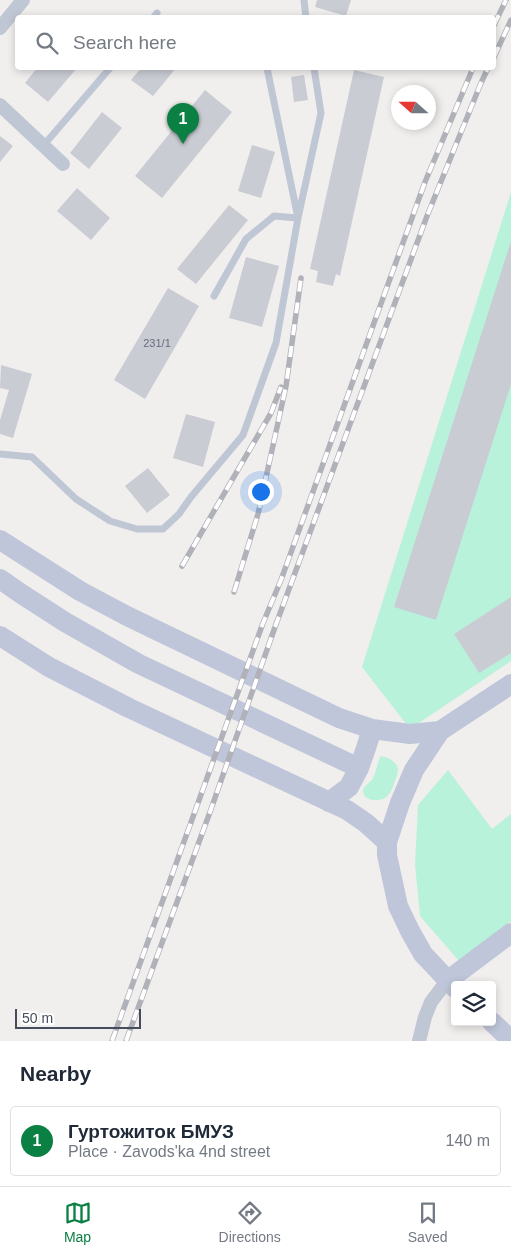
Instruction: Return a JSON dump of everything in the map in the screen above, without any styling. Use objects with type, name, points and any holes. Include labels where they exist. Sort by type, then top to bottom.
[{"type":"street","points":[[0,28],[23,0]]},
{"type":"street","points":[[0,105],[63,164]]},
{"type":"street","points":[[0,540],[80,591],[127,616],[339,718],[372,729],[410,734],[440,731]]},
{"type":"street","points":[[0,579],[65,622],[140,664],[359,768]]},
{"type":"street","points":[[0,636],[49,667],[129,708],[346,810],[366,823],[387,842]]},
{"type":"street","points":[[418,1041],[431,1002],[451,984],[423,954],[398,906],[387,854],[387,842],[400,802],[414,770],[440,731],[511,684]]},
{"type":"street","points":[[328,802],[349,787],[359,768],[372,729]]},
{"type":"street","points":[[455,981],[511,933]]},
{"type":"street","points":[[496,1026],[511,1040]]},
{"type":"lane","points":[[304,0],[306,15]]},
{"type":"lane","points":[[43,146],[108,70]]},
{"type":"lane","points":[[267,70],[298,218]]},
{"type":"lane","points":[[0,454],[32,457],[76,499],[110,521],[137,529],[163,530],[179,514],[191,497],[243,436],[276,343],[298,218],[321,113],[314,70]]},
{"type":"lane","points":[[214,296],[246,239],[274,216],[298,218]]},
{"type":"green space","points":[[511,192],[511,661],[410,729],[362,667]]},
{"type":"green space","points":[[381,756],[394,762],[397,766],[398,774],[392,790],[387,796],[379,800],[371,800],[363,794],[363,790],[373,778]]},
{"type":"green space","points":[[448,770],[492,829],[511,814],[511,921],[459,961],[420,916],[415,865],[418,805]]},
{"type":"building","points":[[317,0],[351,0],[346,15],[315,7]]},
{"type":"building","points":[[35,70],[75,70],[48,102],[25,83]]},
{"type":"building","points":[[139,70],[174,70],[153,96],[131,80]]},
{"type":"building","points":[[354,70],[384,77],[340,276],[336,274],[333,286],[316,282],[318,271],[310,269]]},
{"type":"building","points":[[304,75],[308,100],[294,102],[291,77]]},
{"type":"building","points":[[205,90],[232,112],[162,198],[135,176]]},
{"type":"building","points":[[102,112],[122,128],[89,169],[70,153]]},
{"type":"building","points":[[0,136],[13,146],[0,162]]},
{"type":"building","points":[[252,145],[275,152],[261,198],[238,191]]},
{"type":"building","points":[[77,188],[110,218],[91,240],[57,211]]},
{"type":"building","points":[[229,205],[248,220],[196,284],[177,269]]},
{"type":"building","points":[[511,241],[511,384],[436,620],[394,607]]},
{"type":"building","points":[[246,257],[279,266],[262,327],[229,318]]},
{"type":"building","points":[[168,288],[199,306],[145,399],[114,380]]},
{"type":"building","points":[[1,365],[32,374],[13,438],[0,434],[0,420],[9,390],[0,388]]},
{"type":"building","points":[[186,414],[215,422],[203,467],[173,458]]},
{"type":"building","points":[[148,468],[170,495],[147,513],[125,486]]},
{"type":"building","points":[[511,597],[511,653],[479,673],[454,634]]},
{"type":"railway","points":[[496,21],[506,0]]},
{"type":"railway","points":[[496,53],[511,20]]},
{"type":"railway","points":[[112,1041],[425,182],[472,70]]},
{"type":"railway","points":[[126,1041],[275,627],[427,216],[487,70]]},
{"type":"railway","points":[[234,592],[258,514],[286,386],[301,278]]},
{"type":"railway","points":[[182,566],[271,413],[281,387]]},
{"type":"place","name":"Гуртожиток БМУЗ","points":[[183,144]]}]
